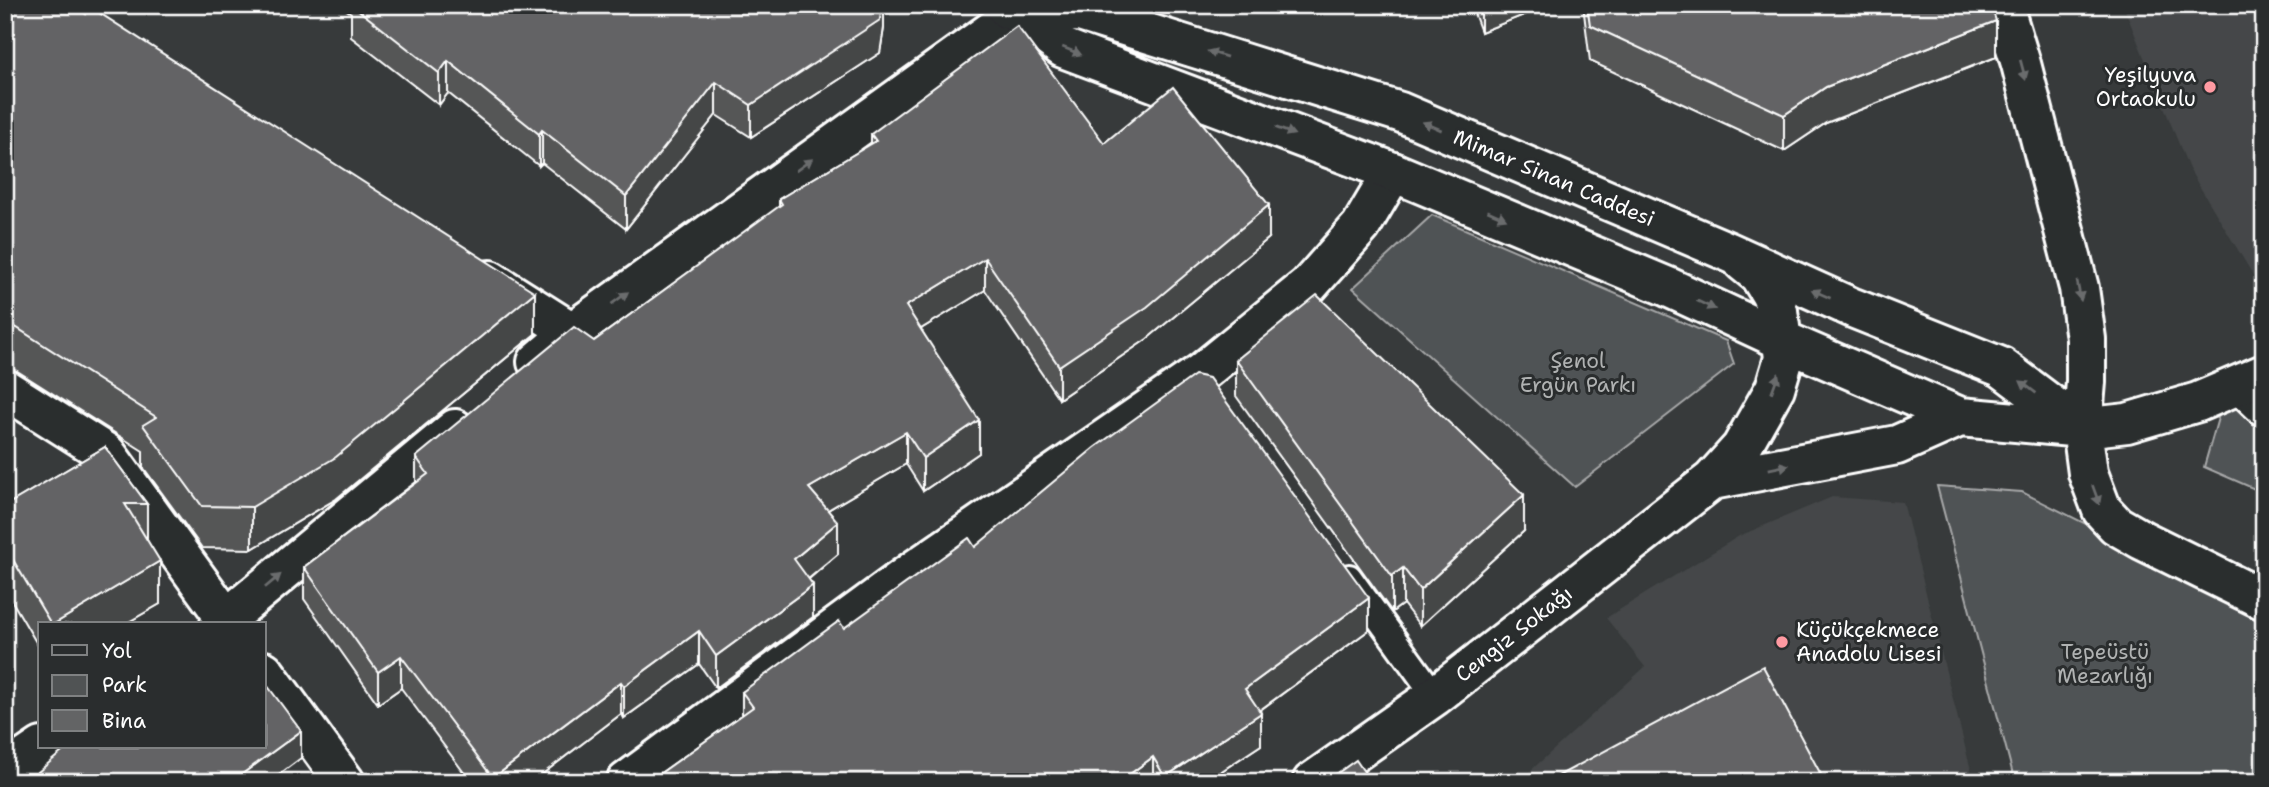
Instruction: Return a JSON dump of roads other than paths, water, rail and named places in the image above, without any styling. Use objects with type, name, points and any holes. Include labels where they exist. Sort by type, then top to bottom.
[{"type":"street","points":[[2003,5],[2079,288],[2086,339],[2082,428],[2088,473],[2102,510],[2116,524],[2142,540],[2264,600]]},
{"type":"street","points":[[509,384],[572,332],[1007,9],[1063,48],[1393,172],[1668,287],[1960,417],[2082,428],[2127,423],[2257,388]]},
{"type":"street","name":"Mimar Sinan Caddesi","points":[[1007,9],[1080,12],[1400,112],[1853,308],[2001,367],[2082,428]]},
{"type":"street","points":[[626,782],[913,571],[1209,384],[1308,286],[1361,226],[1393,172]]},
{"type":"street","name":"Cengiz Sokağı","points":[[1312,782],[1436,696],[1712,480],[1741,448],[1775,388],[1784,358],[1778,311],[1770,293],[1759,275],[1735,256]]},
{"type":"street","points":[[456,258],[572,332]]},
{"type":"street","points":[[5,388],[106,453],[224,622]]},
{"type":"street","points":[[226,622],[478,411]]},
{"type":"street","name":"Cengiz Sokağı","points":[[1712,480],[1898,444],[1960,417]]},
{"type":"street","points":[[266,674],[345,782]]},
{"type":"street","points":[[5,772],[41,748]]},
{"type":"lane","points":[[1338,562],[1436,696]]},
{"type":"place","name":"Yeşilyuva Ortaokulu","points":[[2210,87]]},
{"type":"place","name":"Küçükçekmece Anadolu Lisesi","points":[[1782,642]]},
{"type":"park label","name":"Şenol Ergün Parkı","points":[[1578,373]]},
{"type":"park label","name":"Tepeüstü Mezarlığı","points":[[2105,664]]}]
